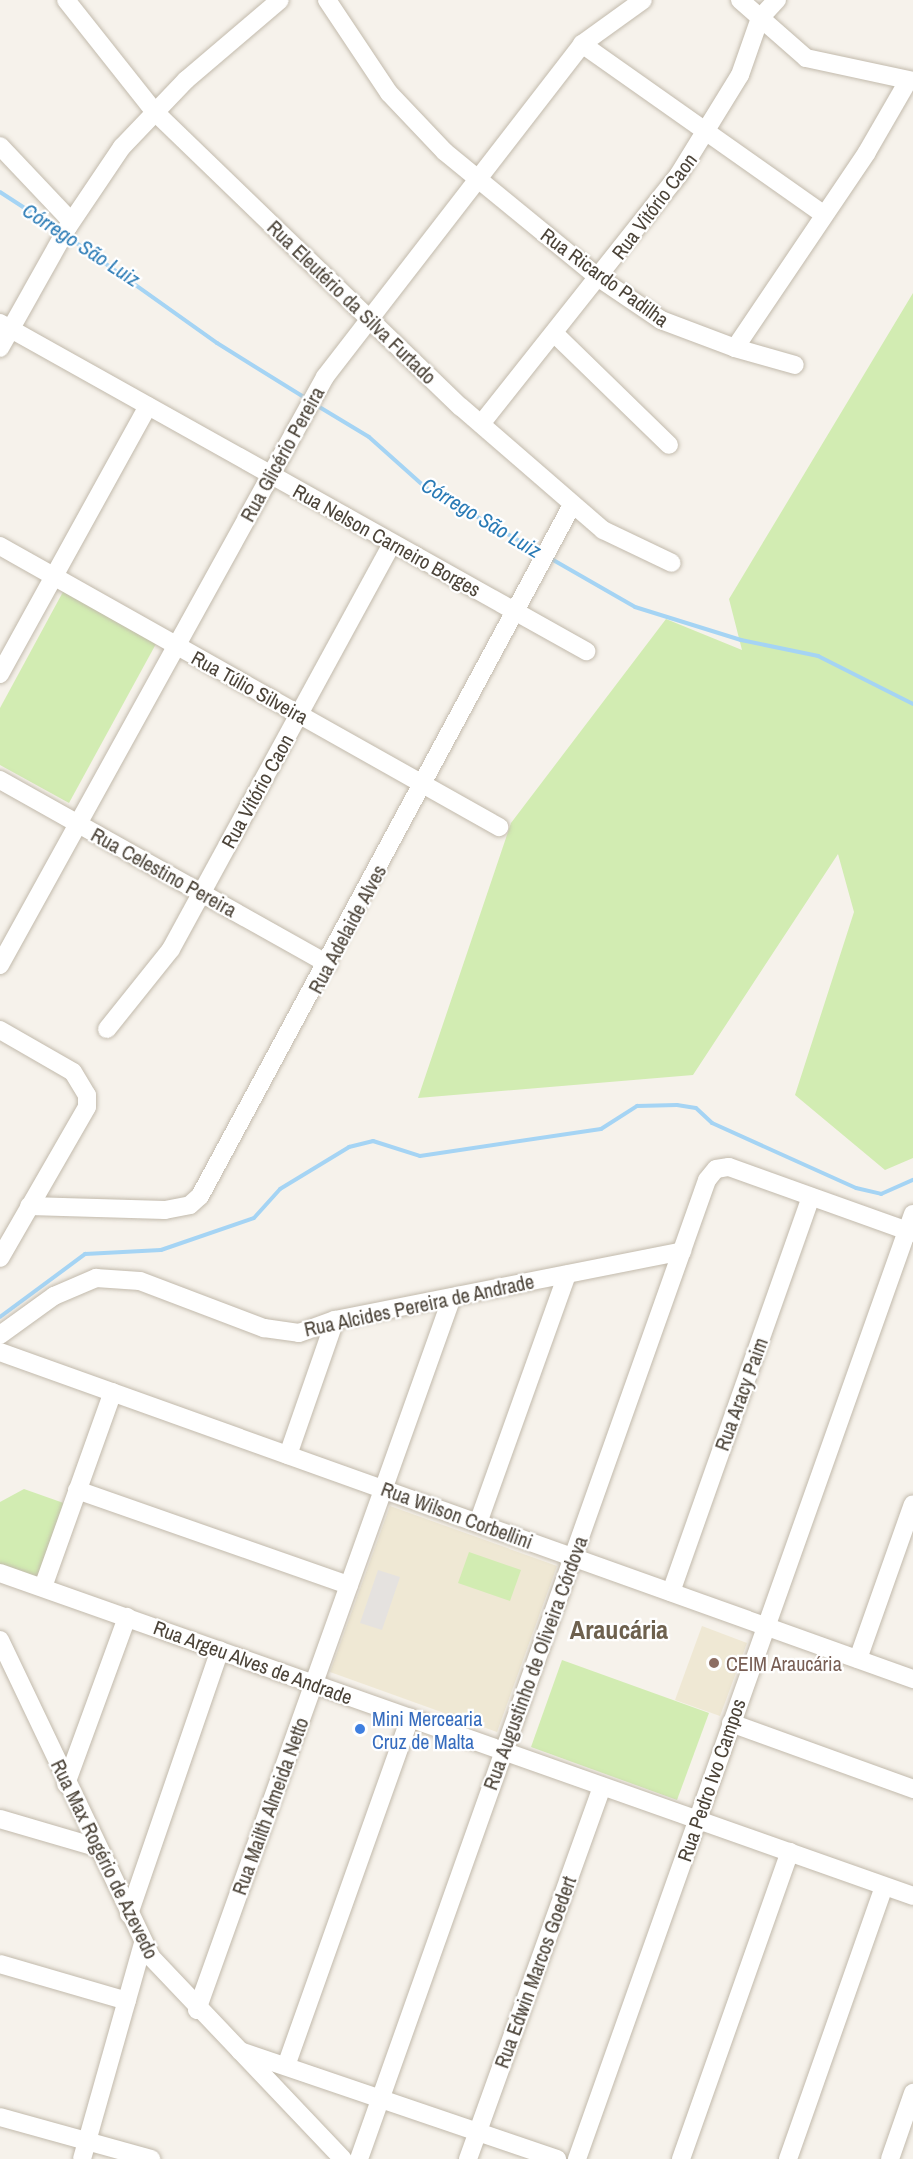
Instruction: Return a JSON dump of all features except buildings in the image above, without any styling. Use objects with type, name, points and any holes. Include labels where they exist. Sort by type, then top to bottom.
[{"type":"street","name":"Rua Eleutério da Silva Furtado","points":[[66,0],[154,111],[481,424],[572,505],[616,538],[672,563]]},
{"type":"street","points":[[0,348],[5,326],[69,224],[154,111],[280,0]]},
{"type":"street","name":"Rua Ricardo Padilha","points":[[327,0],[388,93],[478,178],[599,278],[686,334],[795,365]]},
{"type":"street","name":"Rua Glicério Pereira","points":[[0,965],[317,390],[369,319],[582,44],[643,0]]},
{"type":"street","points":[[735,348],[822,213],[867,152],[911,81],[823,66],[792,48],[740,0]]},
{"type":"street","name":"Rua Vitório Caon","points":[[481,424],[599,278],[706,134],[740,75],[760,18],[777,0]]},
{"type":"street","points":[[582,44],[706,134],[822,213]]},
{"type":"street","points":[[0,146],[69,224]]},
{"type":"street","name":"Rua Nelson Carneiro Borges","points":[[5,326],[586,651]]},
{"type":"street","points":[[555,334],[669,445]]},
{"type":"street","points":[[0,674],[148,406]]},
{"type":"street","name":"Rua Adelaide Alves","points":[[29,1206],[165,1210],[190,1204],[224,1158],[572,505]]},
{"type":"street","name":"Rua Vitório Caon","points":[[107,1029],[166,958],[393,543]]},
{"type":"street","name":"Rua Túlio Silveira","points":[[0,546],[500,827]]},
{"type":"street","name":"Rua Celestino Pereira","points":[[0,780],[328,964]]},
{"type":"street","points":[[0,1030],[73,1072],[87,1095],[85,1117],[29,1206],[0,1258]]},
{"type":"street","name":"Rua Augustinho de Oliveira Córdova","points":[[359,2159],[707,1180],[716,1170],[729,1167],[812,1197]]},
{"type":"street","points":[[812,1197],[909,1232]]},
{"type":"street","name":"Rua Aracy Paim","points":[[671,1592],[812,1197]]},
{"type":"street","name":"Rua Pedro Ivo Campos","points":[[577,2159],[765,1626],[909,1232],[913,1214]]},
{"type":"street","name":"Rua Alcides Pereira de Andrade","points":[[0,1335],[76,1285],[119,1276],[281,1332],[299,1333],[335,1320],[682,1251]]},
{"type":"street","points":[[478,1523],[567,1274]]},
{"type":"street","name":"Rua Mailth Almeida Netto","points":[[197,2010],[452,1297]]},
{"type":"street","points":[[288,1455],[335,1320]]},
{"type":"street","name":"Rua Wilson Corbellini","points":[[0,1352],[913,1679]]},
{"type":"street","points":[[43,1587],[113,1392]]},
{"type":"street","points":[[78,1490],[349,1584]]},
{"type":"street","points":[[858,1659],[913,1504]]},
{"type":"street","name":"Rua Argeu Alves de Andrade","points":[[0,1574],[43,1587],[913,1896]]},
{"type":"street","points":[[66,1784],[127,1617]]},
{"type":"street","name":"Rua Max Rogério de Azevedo","points":[[0,1640],[143,1943],[197,2010],[343,2159]]},
{"type":"street","points":[[129,1914],[220,1650]]},
{"type":"street","points":[[286,2066],[410,1717]]},
{"type":"street","points":[[731,1723],[913,1789]]},
{"type":"street","name":"Rua Edwin Marcos Goedert","points":[[468,2159],[602,1786]]},
{"type":"street","points":[[0,1819],[96,1846]]},
{"type":"street","points":[[681,2159],[790,1852]]},
{"type":"street","points":[[788,2159],[884,1886]]},
{"type":"street","points":[[82,2159],[143,1943]]},
{"type":"street","points":[[0,1964],[127,2001]]},
{"type":"street","points":[[235,2049],[557,2159]]},
{"type":"street","points":[[890,2159],[913,2093]]},
{"type":"street","points":[[0,2117],[151,2159]]},
{"type":"shaded area","points":[[390,1506],[557,1566],[497,1732],[330,1672]]},
{"type":"shaded area","points":[[378,1570],[400,1577],[382,1630],[360,1623]]},
{"type":"shaded area","name":"CEIM Araucária","points":[[702,1626],[747,1643],[720,1716],[675,1700]]},
{"type":"green space","points":[[913,293],[913,1158],[885,1170],[795,1095],[854,912],[838,854],[693,1075],[418,1098],[511,823],[666,619],[742,650],[729,599]]},
{"type":"green space","points":[[64,590],[157,642],[69,803],[0,765],[0,708]]},
{"type":"green space","points":[[24,1489],[72,1506],[43,1587],[0,1573],[0,1502]]},
{"type":"green space","points":[[469,1552],[521,1570],[510,1601],[458,1583]]},
{"type":"green space","points":[[562,1660],[709,1713],[677,1800],[531,1747]]},
{"type":"waterway","name":"Córrego São Luiz","points":[[0,192],[60,231]]},
{"type":"waterway","name":"Córrego São Luiz","points":[[68,237],[217,343],[307,399]]},
{"type":"waterway","name":"Córrego São Luiz","points":[[316,405],[369,437],[425,487],[539,552]]},
{"type":"waterway","name":"Córrego São Luiz","points":[[548,557],[635,607],[741,640],[818,656],[913,704]]},
{"type":"waterway","points":[[0,1317],[85,1254],[161,1250],[254,1218],[280,1189],[349,1147],[373,1141],[420,1156],[601,1129],[637,1106],[677,1105],[696,1108],[712,1123],[856,1188],[881,1194],[913,1180]]},
{"type":"place","name":"CEIM Araucária","points":[[714,1663]]},
{"type":"place","name":"Mini Mercearia Cruz de Malta","points":[[360,1729]]},
{"type":"district","name":"Araucária","points":[[619,1630]]}]
